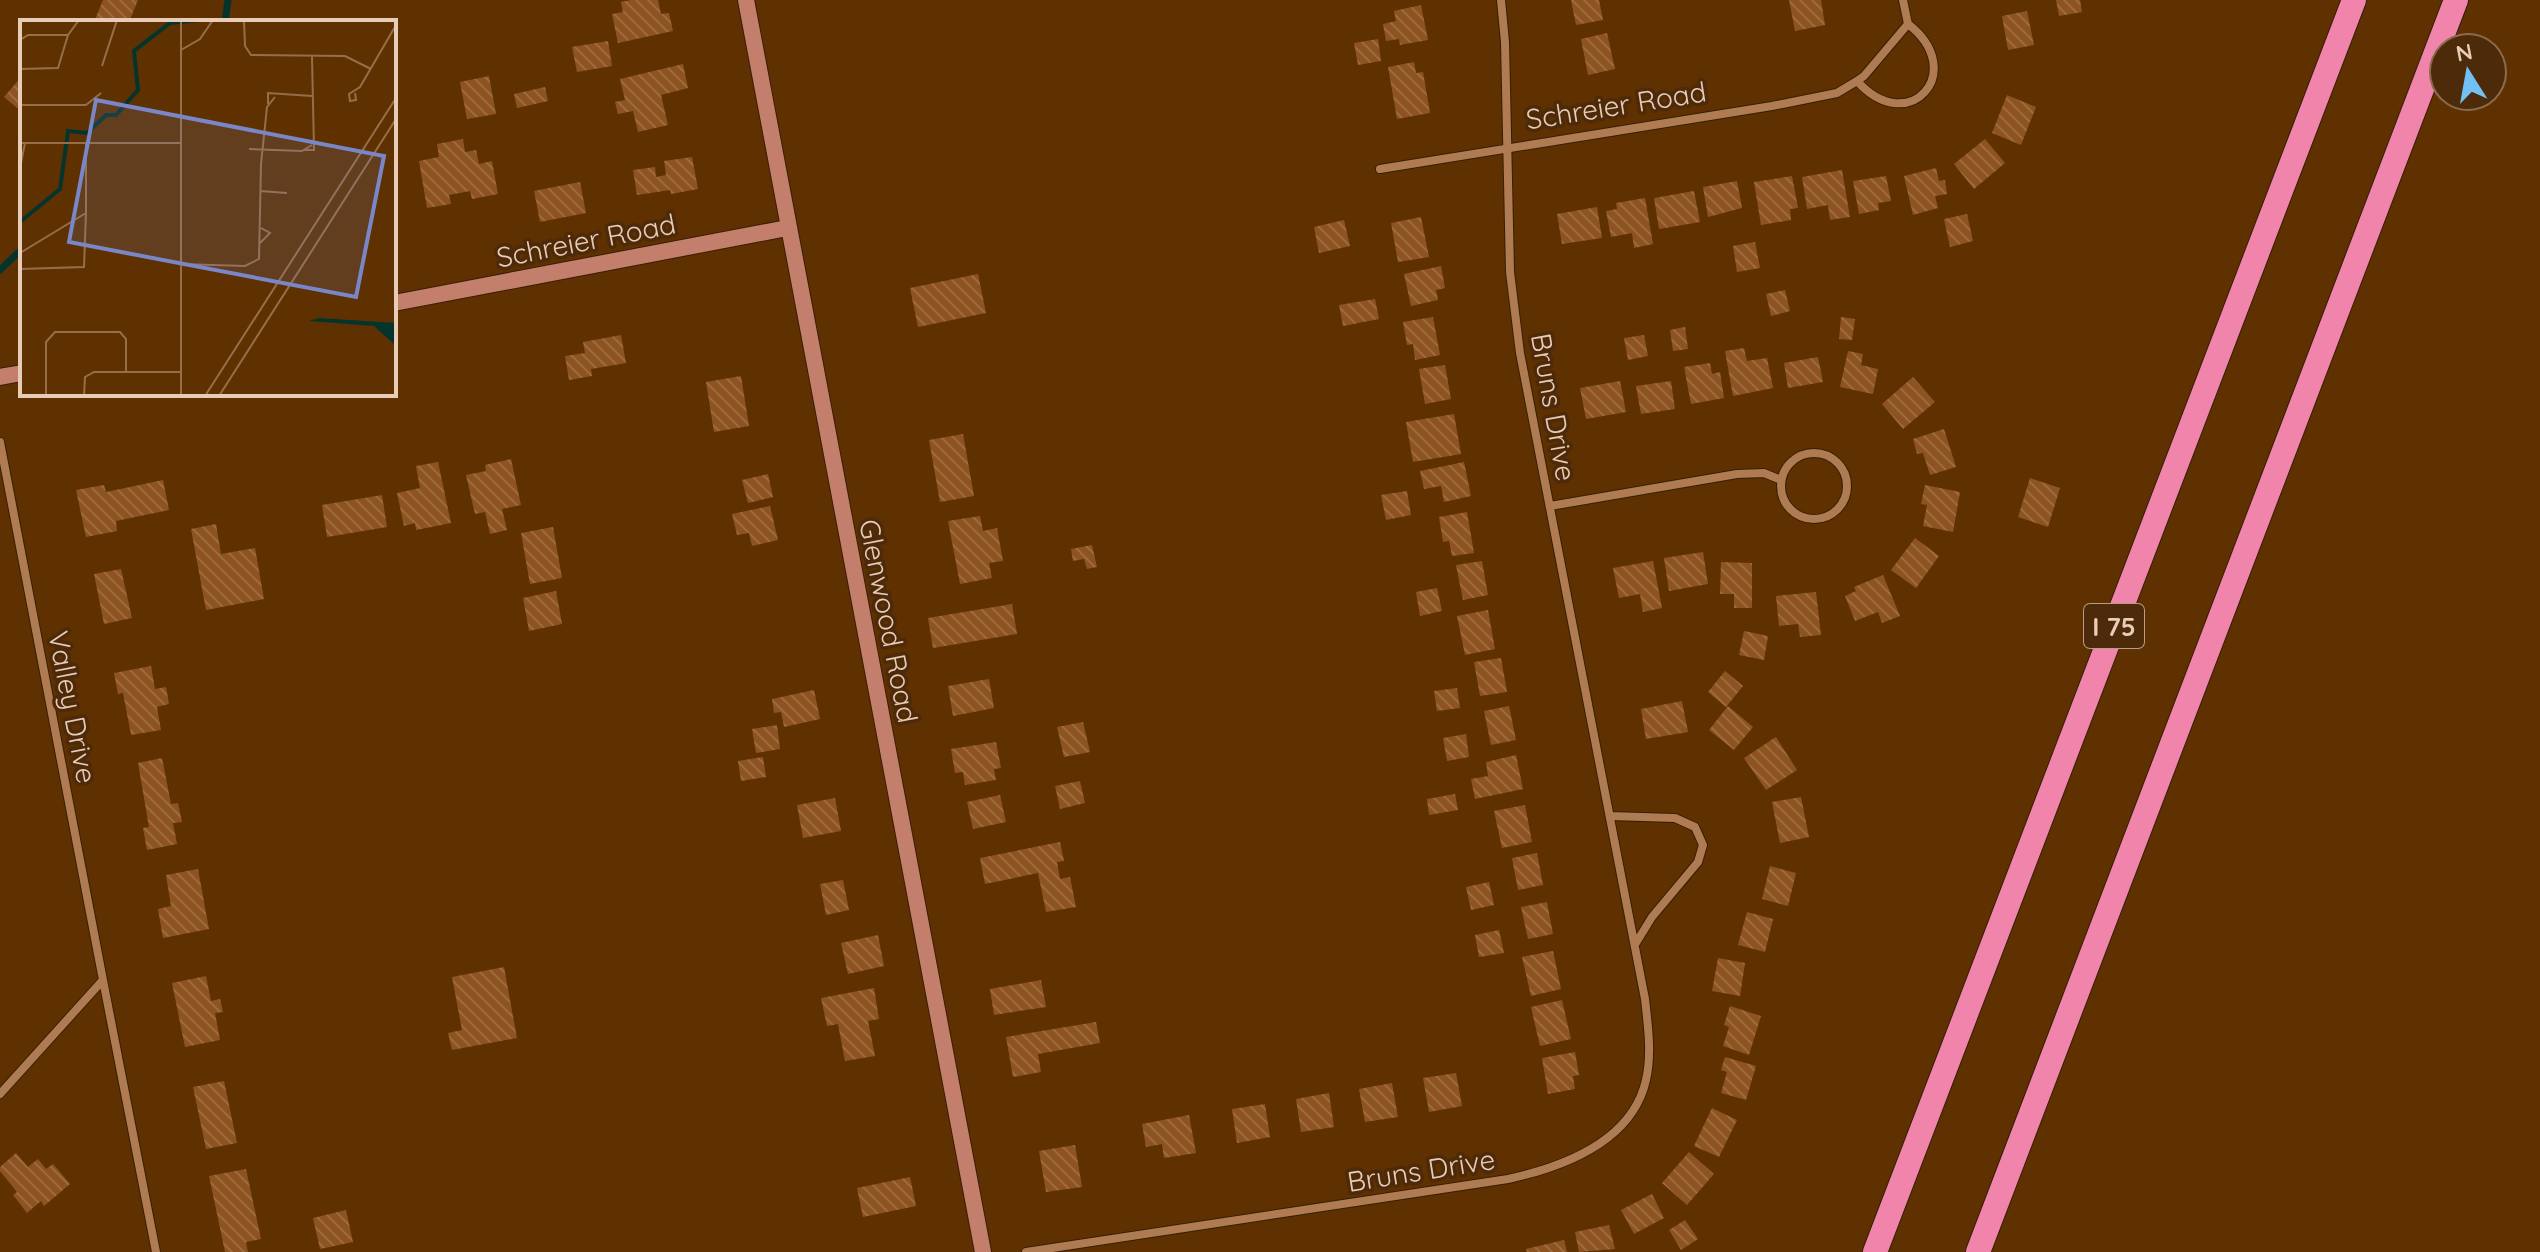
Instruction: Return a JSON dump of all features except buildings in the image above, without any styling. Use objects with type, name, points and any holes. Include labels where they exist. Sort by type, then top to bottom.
[{"type":"highway","name":"I 75","points":[[1875,1252],[2354,0]]},
{"type":"highway","points":[[1978,1252],[2456,0]]},
{"type":"street","name":"Glenwood Road","points":[[746,0],[983,1252]]},
{"type":"street","name":"Bruns Drive","points":[[1026,1252],[1540,1172],[1571,1160],[1613,1133],[1636,1106],[1646,1082],[1649,1032],[1635,943],[1520,353],[1510,272],[1505,42],[1501,0]]},
{"type":"street","points":[[1857,81],[1880,101],[1897,105],[1920,99],[1932,83],[1935,64],[1929,45],[1908,24],[1903,0]]},
{"type":"street","name":"Schreier Road","points":[[1380,169],[1837,93],[1864,76],[1908,24]]},
{"type":"street","name":"Schreier Road","points":[[396,303],[787,228]]},
{"type":"street","points":[[0,377],[20,373]]},
{"type":"street","name":"Valley Drive","points":[[0,442],[156,1252]]},
{"type":"street","points":[[1817,453],[1829,456],[1838,463],[1846,477],[1847,492],[1840,507],[1830,515],[1812,519],[1788,507],[1781,480],[1785,469],[1795,458],[1817,453]]},
{"type":"street","points":[[1550,506],[1737,474],[1764,473],[1781,480]]},
{"type":"street","points":[[1610,816],[1675,818],[1695,827],[1703,845],[1698,862],[1652,917],[1635,943]]},
{"type":"street","points":[[0,1094],[103,980]]},
{"type":"waterway","points":[[225,20],[228,0]]},
{"type":"waterway","points":[[0,270],[20,251]]}]
